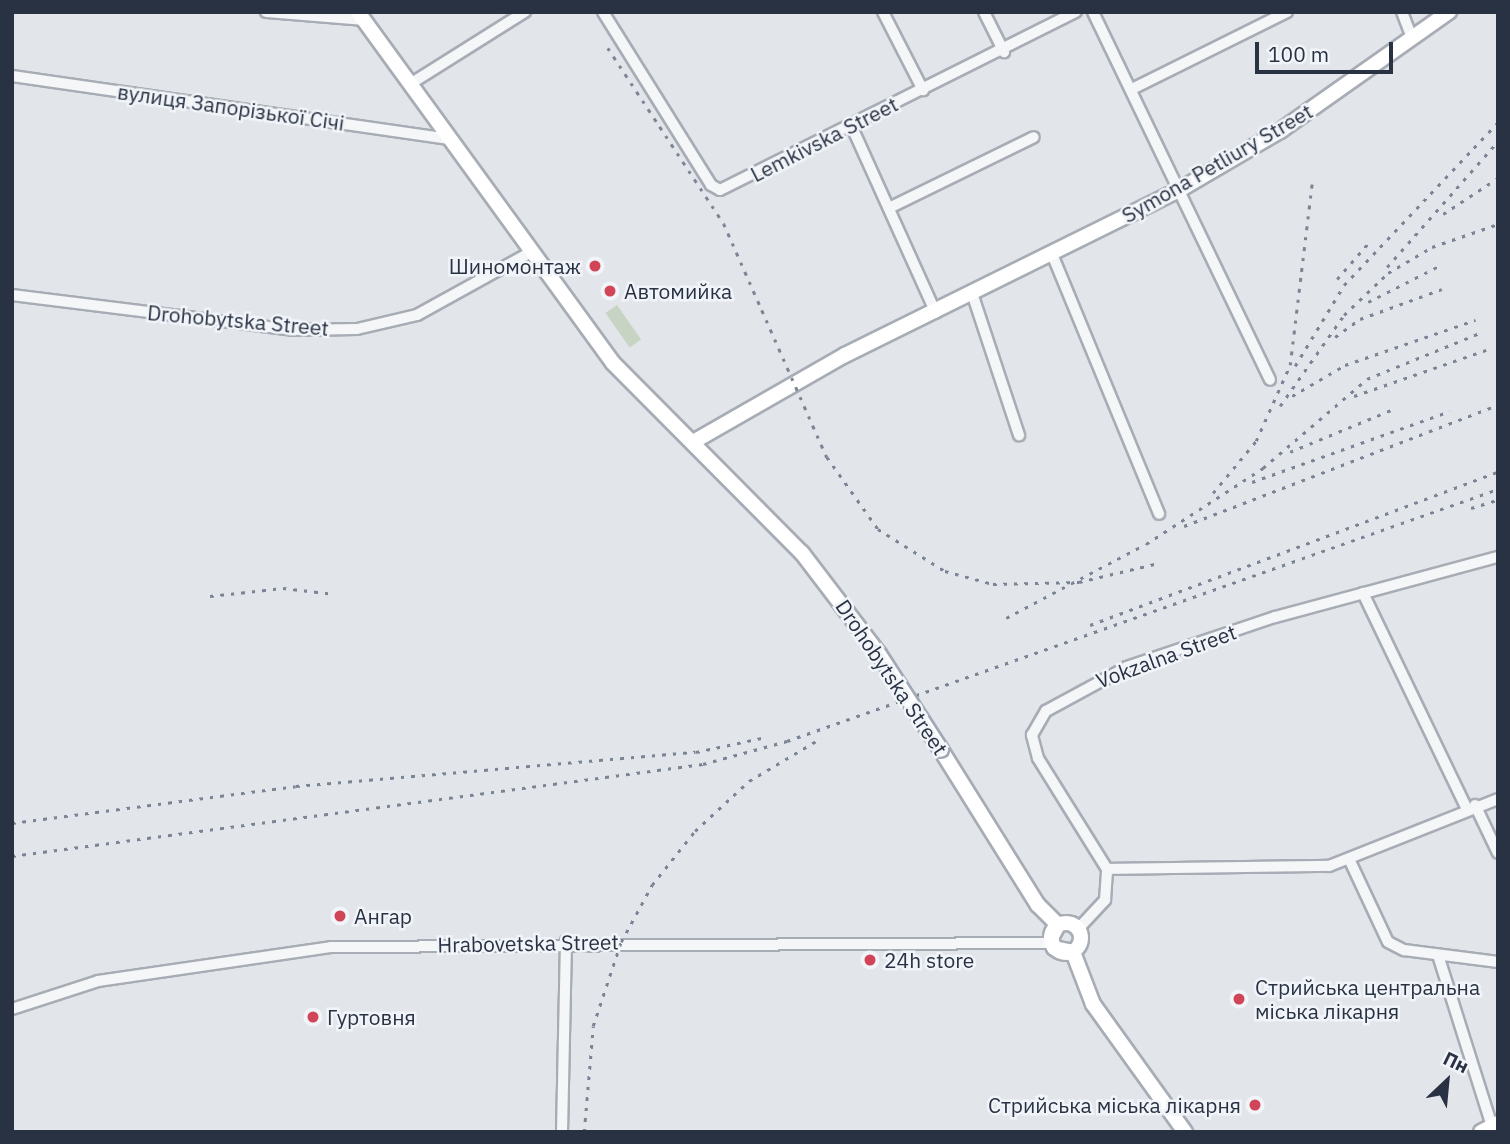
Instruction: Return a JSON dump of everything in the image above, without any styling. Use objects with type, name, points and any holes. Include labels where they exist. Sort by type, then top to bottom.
[{"type":"main road","name":"Symona Petliury Street","points":[[693,442],[845,355],[936,313],[1181,189],[1280,131],[1448,12]]},
{"type":"main road","name":"Drohobytska Street","points":[[361,16],[613,363],[824,577],[941,750],[1038,905],[1058,925]]},
{"type":"main road","points":[[1058,925],[1078,929],[1081,939],[1073,952],[1063,954],[1051,943],[1058,925]]},
{"type":"main road","points":[[1073,952],[1093,1004],[1185,1132]]},
{"type":"street","points":[[266,12],[361,16]]},
{"type":"street","points":[[410,84],[525,12]]},
{"type":"street","name":"Lemkivska Street","points":[[603,12],[711,185],[726,189],[851,125],[1004,52],[1076,12]]},
{"type":"street","name":"Lemkivska Street","points":[[883,12],[923,90]]},
{"type":"street","points":[[984,12],[1004,52]]},
{"type":"street","points":[[1093,12],[1181,189],[1270,380]]},
{"type":"street","points":[[1132,89],[1287,12]]},
{"type":"street","points":[[1402,12],[1412,38]]},
{"type":"street","name":"вулиця Запорізької Січі","points":[[12,76],[449,139]]},
{"type":"street","points":[[851,125],[936,313]]},
{"type":"street","points":[[889,208],[1034,137]]},
{"type":"street","name":"Drohobytska Street","points":[[12,295],[292,330],[357,329],[417,315],[531,251]]},
{"type":"street","points":[[1052,254],[1159,514]]},
{"type":"street","points":[[972,293],[1019,435]]},
{"type":"street","name":"Vokzalna Street","points":[[1107,869],[1038,758],[1032,735],[1040,717],[1060,699],[1127,667],[1363,593],[1498,557]]},
{"type":"street","points":[[1363,593],[1471,806],[1498,853]]},
{"type":"street","points":[[1078,929],[1105,900],[1107,869],[1296,869],[1350,861],[1471,806],[1498,799]]},
{"type":"street","points":[[1350,861],[1388,942],[1438,955],[1498,962]]},
{"type":"street","points":[[562,1132],[566,941]]},
{"type":"street","name":"Hrabovetska Street","points":[[12,1009],[99,981],[272,951],[566,941],[1051,943]]},
{"type":"street","points":[[1438,955],[1490,1127]]},
{"type":"green space","points":[[617,305],[641,339],[630,347],[606,313]]},
{"type":"railway","points":[[608,48],[724,224],[827,457],[878,529],[945,571],[993,584],[1079,582],[1159,563]]},
{"type":"railway","points":[[1295,366],[1344,285],[1498,122]]},
{"type":"railway","points":[[1387,267],[1498,141]]},
{"type":"railway","points":[[1443,214],[1498,178]]},
{"type":"railway","points":[[1213,493],[1256,441],[1290,365],[1312,183]]},
{"type":"railway","points":[[1280,406],[1344,315],[1388,273],[1432,247],[1498,224]]},
{"type":"railway","points":[[1337,279],[1371,240]]},
{"type":"railway","points":[[1368,302],[1439,266]]},
{"type":"railway","points":[[1335,337],[1360,319],[1442,289]]},
{"type":"railway","points":[[1292,396],[1345,365],[1475,320]]},
{"type":"railway","points":[[1006,618],[1146,544],[1263,468],[1367,379],[1480,333]]},
{"type":"railway","points":[[1354,396],[1486,350]]},
{"type":"railway","points":[[1184,526],[1498,405]]},
{"type":"railway","points":[[1290,452],[1394,409]]},
{"type":"railway","points":[[1252,482],[1450,411]]},
{"type":"railway","points":[[1090,625],[1498,472]]},
{"type":"railway","points":[[12,856],[703,764],[787,741],[1498,489]]},
{"type":"railway","points":[[1471,508],[1498,500]]},
{"type":"railway","points":[[210,596],[283,588],[335,594]]},
{"type":"railway","points":[[12,823],[296,786],[696,752],[766,737]]},
{"type":"railway","points":[[584,1132],[593,1026],[621,942],[652,885],[695,831],[749,781],[821,738]]},
{"type":"place","name":"Шиномонтаж","points":[[595,266]]},
{"type":"place","name":"Автомийка","points":[[610,291]]},
{"type":"place","name":"Ангар","points":[[340,916]]},
{"type":"place","name":"24h store","points":[[870,960]]},
{"type":"place","name":"Стрийська центральна міська лікарня","points":[[1239,999]]},
{"type":"place","name":"Гуртовня","points":[[313,1017]]},
{"type":"place","name":"Стрийська міська лікарня","points":[[1255,1105]]}]
